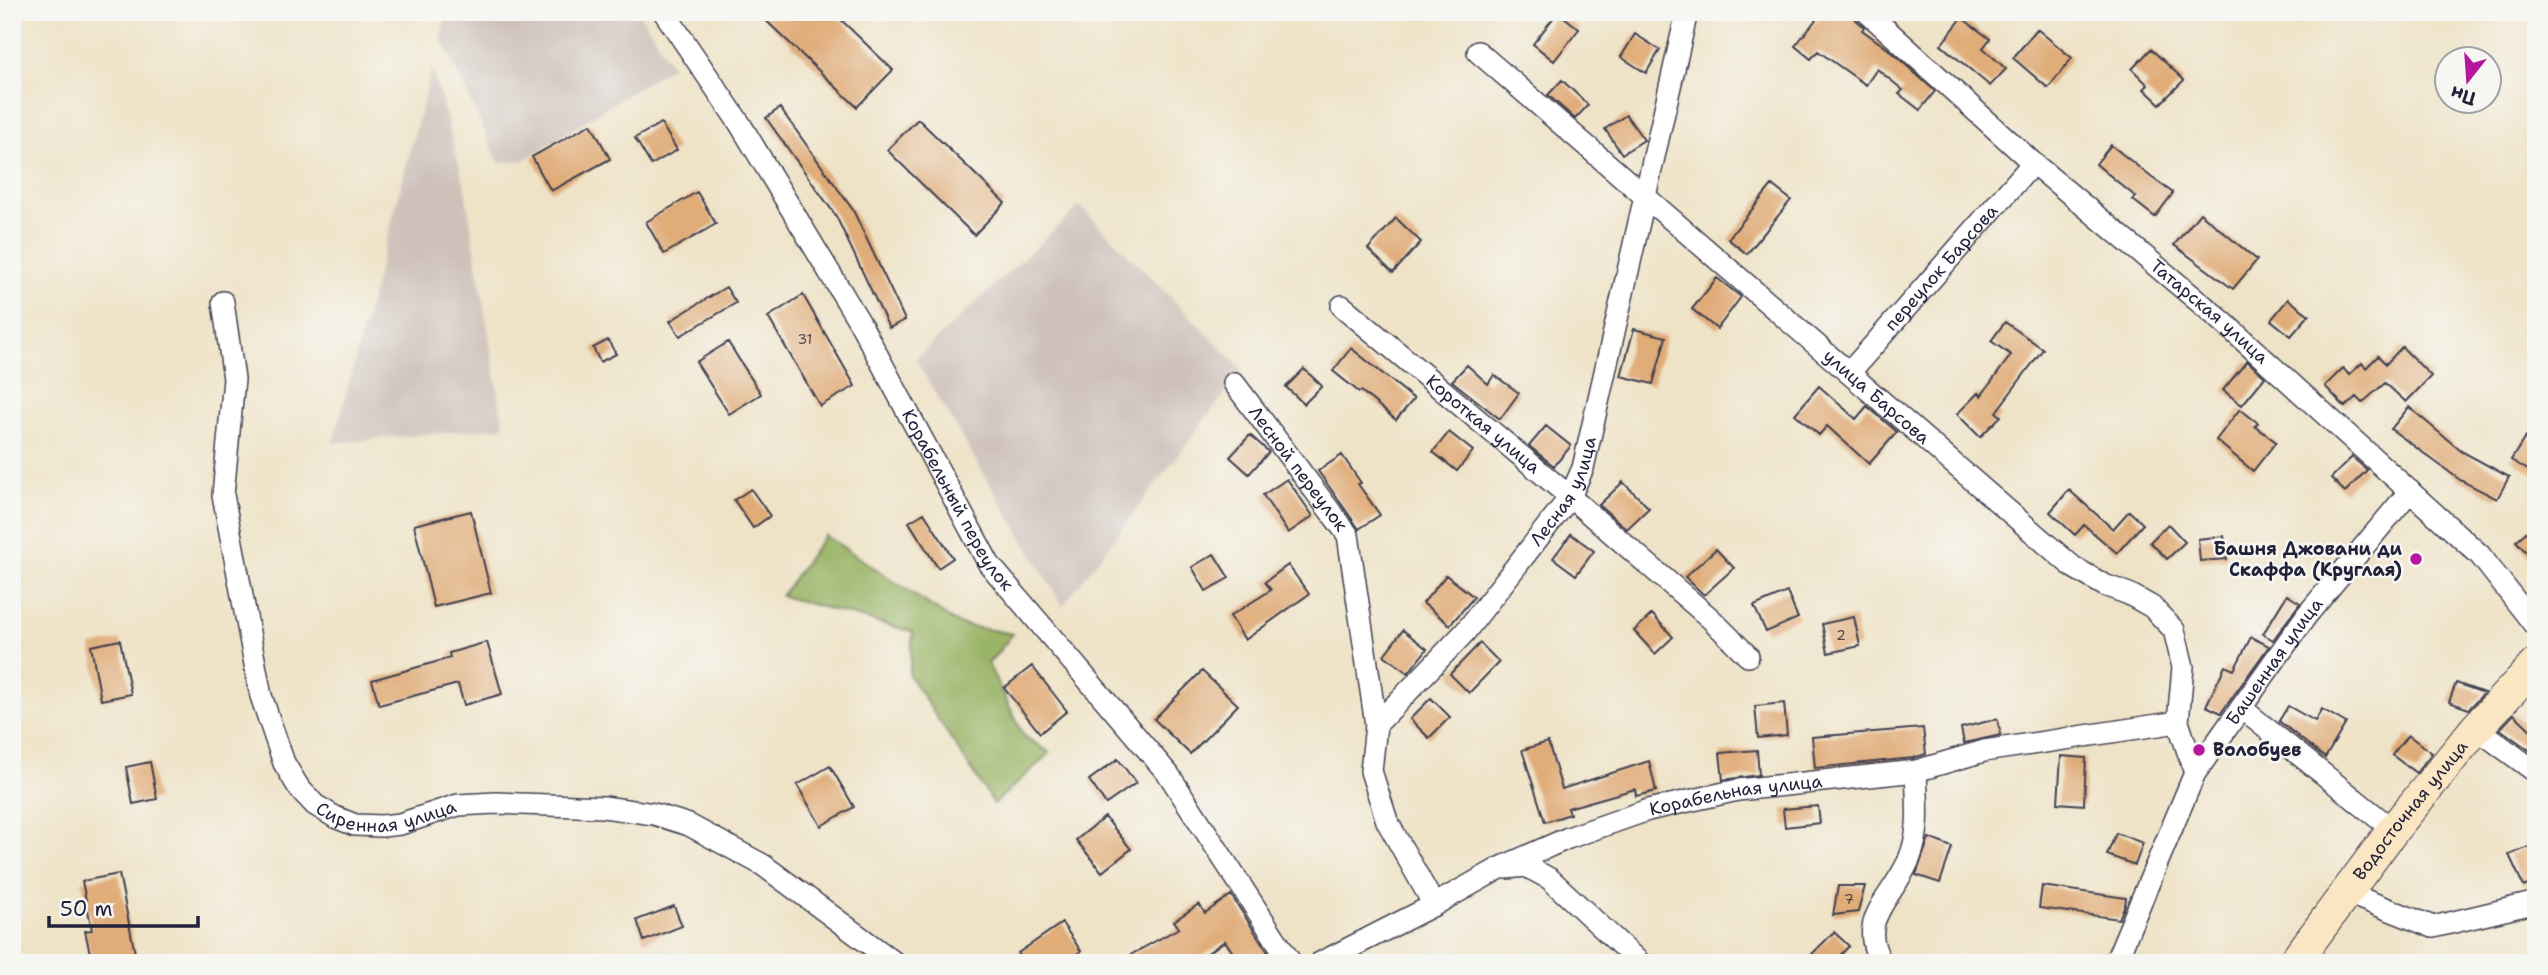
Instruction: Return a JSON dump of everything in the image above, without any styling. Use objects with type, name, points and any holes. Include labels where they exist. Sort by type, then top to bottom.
[{"type":"street","name":"Корабельный переулок","points":[[664,12],[740,124],[860,323],[989,564],[1169,775],[1291,963]]},
{"type":"street","name":"Лесная улица","points":[[1376,724],[1465,632],[1570,497],[1583,468],[1687,12]]},
{"type":"street","name":"Татарская улица","points":[[1867,12],[2033,163],[2222,321],[2480,555],[2536,628]]},
{"type":"street","name":"улица Барсова","points":[[1478,52],[2073,567],[2152,607],[2174,630],[2183,667],[2178,722],[2195,773]]},
{"type":"street","name":"переулок Барсова","points":[[1849,373],[2033,163]]},
{"type":"street","name":"Сиренная улица","points":[[223,302],[234,379],[223,495],[261,696],[284,763],[299,788],[315,805],[355,825],[382,826],[400,824],[458,805],[496,803],[604,807],[654,814],[689,825],[763,865],[895,963]]},
{"type":"street","name":"Короткая улица","points":[[1342,306],[1570,497],[1711,619],[1748,656]]},
{"type":"street","name":"Лесной переулок","points":[[1234,383],[1348,536],[1376,724]]},
{"type":"street","name":"Башенная улица","points":[[2115,963],[2195,773],[2306,616],[2410,491]]},
{"type":"street","name":"Водосточная улица","points":[[2294,963],[2393,830],[2476,728],[2536,664]]},
{"type":"street","points":[[2241,708],[2393,830]]},
{"type":"street","name":"Корабельная улица","points":[[1320,963],[1500,868],[1568,838],[1648,810],[1738,790],[1916,771],[1984,751],[2178,722]]},
{"type":"street","points":[[1376,724],[1371,771],[1387,821],[1434,905]]},
{"type":"street","points":[[2476,728],[2536,772]]},
{"type":"street","points":[[1882,963],[1872,947],[1871,928],[1911,856],[1919,823],[1916,771]]},
{"type":"street","points":[[1500,868],[1526,866],[1550,879],[1640,963]]},
{"type":"street","points":[[2347,893],[2433,927],[2529,904],[2536,905]]},
{"type":"shaded area","points":[[446,12],[639,12],[672,66],[524,160],[499,163],[441,37]]},
{"type":"shaded area","points":[[432,68],[464,183],[504,427],[333,443]]},
{"type":"shaded area","points":[[1080,206],[1243,370],[1063,606],[915,359]]},
{"type":"green space","points":[[825,535],[958,624],[1013,634],[988,664],[1024,736],[1050,753],[994,804],[909,675],[913,632],[781,596]]},
{"type":"building","points":[[757,12],[833,12],[893,70],[857,107]]},
{"type":"building","points":[[1558,12],[1579,29],[1554,61],[1533,44]]},
{"type":"building","points":[[1822,12],[1847,12],[1864,27],[1862,30],[1935,91],[1920,110],[1899,94],[1903,90],[1877,69],[1866,85],[1818,51],[1811,59],[1795,46]]},
{"type":"building","points":[[1962,18],[1990,39],[1983,48],[2006,69],[1990,86],[1941,45]]},
{"type":"building","points":[[2037,29],[2072,58],[2048,88],[2013,58]]},
{"type":"building","points":[[1635,34],[1660,50],[1646,73],[1621,57]]},
{"type":"building","points":[[2151,49],[2184,80],[2160,104],[2144,89],[2148,85],[2132,69]]},
{"type":"building","points":[[1562,80],[1588,105],[1575,119],[1548,95]]},
{"type":"building","points":[[780,108],[853,210],[905,320],[889,328],[836,216],[766,118]]},
{"type":"building","points":[[1626,115],[1644,140],[1622,154],[1605,129]]},
{"type":"building","points":[[918,119],[1005,203],[974,235],[887,150]]},
{"type":"building","points":[[661,123],[677,150],[651,165],[635,138]]},
{"type":"building","points":[[591,124],[610,159],[551,191],[532,157]]},
{"type":"building","points":[[2111,145],[2173,193],[2155,217],[2133,200],[2136,197],[2096,164]]},
{"type":"building","points":[[1772,185],[1791,200],[1747,254],[1728,239]]},
{"type":"building","points":[[697,192],[716,224],[664,254],[646,222]]},
{"type":"building","points":[[2200,213],[2257,260],[2233,289],[2174,245]]},
{"type":"building","points":[[1396,218],[1421,242],[1393,273],[1368,249]]},
{"type":"building","points":[[1717,278],[1741,297],[1717,329],[1692,309]]},
{"type":"building","points":[[726,287],[736,303],[680,336],[670,321]]},
{"type":"building","points":[[803,295],[855,386],[820,406],[768,317]]},
{"type":"building","points":[[2288,299],[2309,315],[2291,336],[2271,320]]},
{"type":"building","points":[[2005,322],[2043,349],[1996,412],[2001,416],[1980,437],[1957,414],[1978,393],[1981,396],[2011,355],[1991,341]]},
{"type":"building","points":[[1634,329],[1666,337],[1653,384],[1621,376]]},
{"type":"building","points":[[608,340],[616,354],[600,362],[593,348]]},
{"type":"building","points":[[728,342],[761,394],[729,414],[696,362]]},
{"type":"building","points":[[2402,347],[2431,376],[2406,402],[2385,383],[2362,403],[2356,397],[2345,407],[2325,386],[2343,368],[2349,375],[2362,363],[2366,368],[2378,356],[2386,364]]},
{"type":"building","points":[[1351,348],[1414,399],[1396,420],[1333,371]]},
{"type":"building","points":[[2247,361],[2265,377],[2242,405],[2223,390]]},
{"type":"building","points":[[1467,365],[1488,384],[1494,375],[1519,393],[1500,419],[1452,381]]},
{"type":"building","points":[[1304,369],[1322,386],[1304,404],[1286,387]]},
{"type":"building","points":[[1819,386],[1856,419],[1867,406],[1897,432],[1869,464],[1827,426],[1819,435],[1795,414]]},
{"type":"building","points":[[2409,407],[2461,451],[2509,477],[2497,499],[2460,480],[2391,429]]},
{"type":"building","points":[[2240,409],[2258,423],[2255,426],[2276,442],[2253,471],[2216,440]]},
{"type":"building","points":[[1546,426],[1571,446],[1554,466],[1529,446]]},
{"type":"building","points":[[1449,432],[1473,451],[1457,471],[1433,452]]},
{"type":"building","points":[[1250,435],[1269,452],[1249,474],[1230,457]]},
{"type":"building","points":[[2526,436],[2536,442],[2536,475],[2511,460]]},
{"type":"building","points":[[1342,455],[1380,515],[1359,529],[1318,471]]},
{"type":"building","points":[[2352,457],[2367,470],[2345,492],[2331,478]]},
{"type":"building","points":[[1287,479],[1313,516],[1288,533],[1263,495]]},
{"type":"building","points":[[1623,482],[1649,508],[1627,529],[1599,505]]},
{"type":"building","points":[[751,489],[770,516],[753,528],[734,500]]},
{"type":"building","points":[[2069,490],[2113,529],[2129,511],[2143,524],[2117,553],[2084,525],[2075,535],[2050,512]]},
{"type":"building","points":[[471,511],[491,593],[434,607],[414,525]]},
{"type":"building","points":[[924,513],[953,558],[938,568],[909,522]]},
{"type":"building","points":[[2536,523],[2536,563],[2516,541]]},
{"type":"building","points":[[2168,524],[2185,542],[2167,559],[2150,542]]},
{"type":"building","points":[[1571,534],[1594,551],[1576,575],[1553,558]]},
{"type":"building","points":[[2224,536],[2227,559],[2200,561],[2198,539]]},
{"type":"building","points":[[1716,549],[1734,568],[1704,595],[1685,577]]},
{"type":"building","points":[[1214,554],[1229,578],[1206,591],[1192,567]]},
{"type":"building","points":[[1288,565],[1309,594],[1245,640],[1230,616],[1271,590],[1265,582]]},
{"type":"building","points":[[1446,575],[1474,597],[1450,625],[1423,603]]},
{"type":"building","points":[[1787,592],[1798,618],[1766,632],[1754,606]]},
{"type":"building","points":[[2287,595],[2300,603],[2273,640],[2263,634]]},
{"type":"building","points":[[1652,614],[1673,637],[1655,654],[1634,631]]},
{"type":"building","points":[[1854,617],[1860,646],[1828,653],[1822,624]]},
{"type":"building","points":[[1403,630],[1427,649],[1408,673],[1384,655]]},
{"type":"building","points":[[2251,637],[2269,646],[2221,713],[2206,706],[2225,666],[2234,670]]},
{"type":"building","points":[[120,640],[131,694],[101,700],[91,646]]},
{"type":"building","points":[[487,642],[502,694],[464,705],[458,684],[379,705],[372,680],[450,658],[449,653]]},
{"type":"building","points":[[1480,643],[1499,662],[1469,693],[1450,674]]},
{"type":"building","points":[[1032,666],[1067,711],[1040,733],[1004,688]]},
{"type":"building","points":[[1202,671],[1238,705],[1190,754],[1154,719]]},
{"type":"building","points":[[2456,683],[2484,693],[2469,709],[2449,702]]},
{"type":"building","points":[[1431,698],[1450,717],[1429,738],[1410,719]]},
{"type":"building","points":[[1784,703],[1787,735],[1758,738],[1755,706]]},
{"type":"building","points":[[2288,706],[2315,721],[2322,709],[2346,723],[2325,758],[2279,721]]},
{"type":"building","points":[[2514,714],[2536,735],[2536,743],[2529,750],[2500,729]]},
{"type":"building","points":[[1997,719],[2001,735],[1964,743],[1961,728]]},
{"type":"building","points":[[1923,728],[1926,754],[1913,758],[1815,768],[1812,737]]},
{"type":"building","points":[[2408,735],[2432,753],[2416,773],[2392,755]]},
{"type":"building","points":[[1548,742],[1562,789],[1649,761],[1656,791],[1636,796],[1635,789],[1568,808],[1570,814],[1545,822],[1522,750]]},
{"type":"building","points":[[1757,750],[1759,775],[1723,780],[1720,753]]},
{"type":"building","points":[[2061,756],[2086,758],[2084,805],[2058,803]]},
{"type":"building","points":[[1118,759],[1136,783],[1106,804],[1089,780]]},
{"type":"building","points":[[150,762],[157,799],[133,804],[126,767]]},
{"type":"building","points":[[830,766],[854,807],[821,826],[797,785]]},
{"type":"building","points":[[1818,806],[1820,823],[1785,827],[1783,809]]},
{"type":"building","points":[[1105,817],[1131,849],[1102,872],[1076,840]]},
{"type":"building","points":[[2116,833],[2143,843],[2135,865],[2107,855]]},
{"type":"building","points":[[1929,838],[1952,847],[1940,883],[1916,875]]},
{"type":"building","points":[[2536,844],[2536,881],[2524,887],[2509,855]]},
{"type":"building","points":[[119,874],[137,963],[99,963],[98,956],[91,958],[85,931],[92,930],[82,881]]},
{"type":"building","points":[[1838,886],[1865,886],[1858,912],[1833,915]]},
{"type":"building","points":[[2042,886],[2126,898],[2125,905],[2119,919],[2039,908]]},
{"type":"building","points":[[1231,895],[1275,963],[1240,963],[1225,941],[1193,963],[1116,963],[1179,928],[1174,921],[1199,904],[1205,913]]},
{"type":"building","points":[[674,906],[682,926],[644,941],[637,920]]},
{"type":"building","points":[[1062,923],[1081,951],[1064,963],[1025,963],[1018,953]]},
{"type":"building","points":[[1834,932],[1849,946],[1833,963],[1821,963],[1812,954]]},
{"type":"place","name":"Башня Джовани ди Скаффа (Круглая)","points":[[2416,559]]},
{"type":"place","name":"Волобуев","points":[[2199,750]]}]
